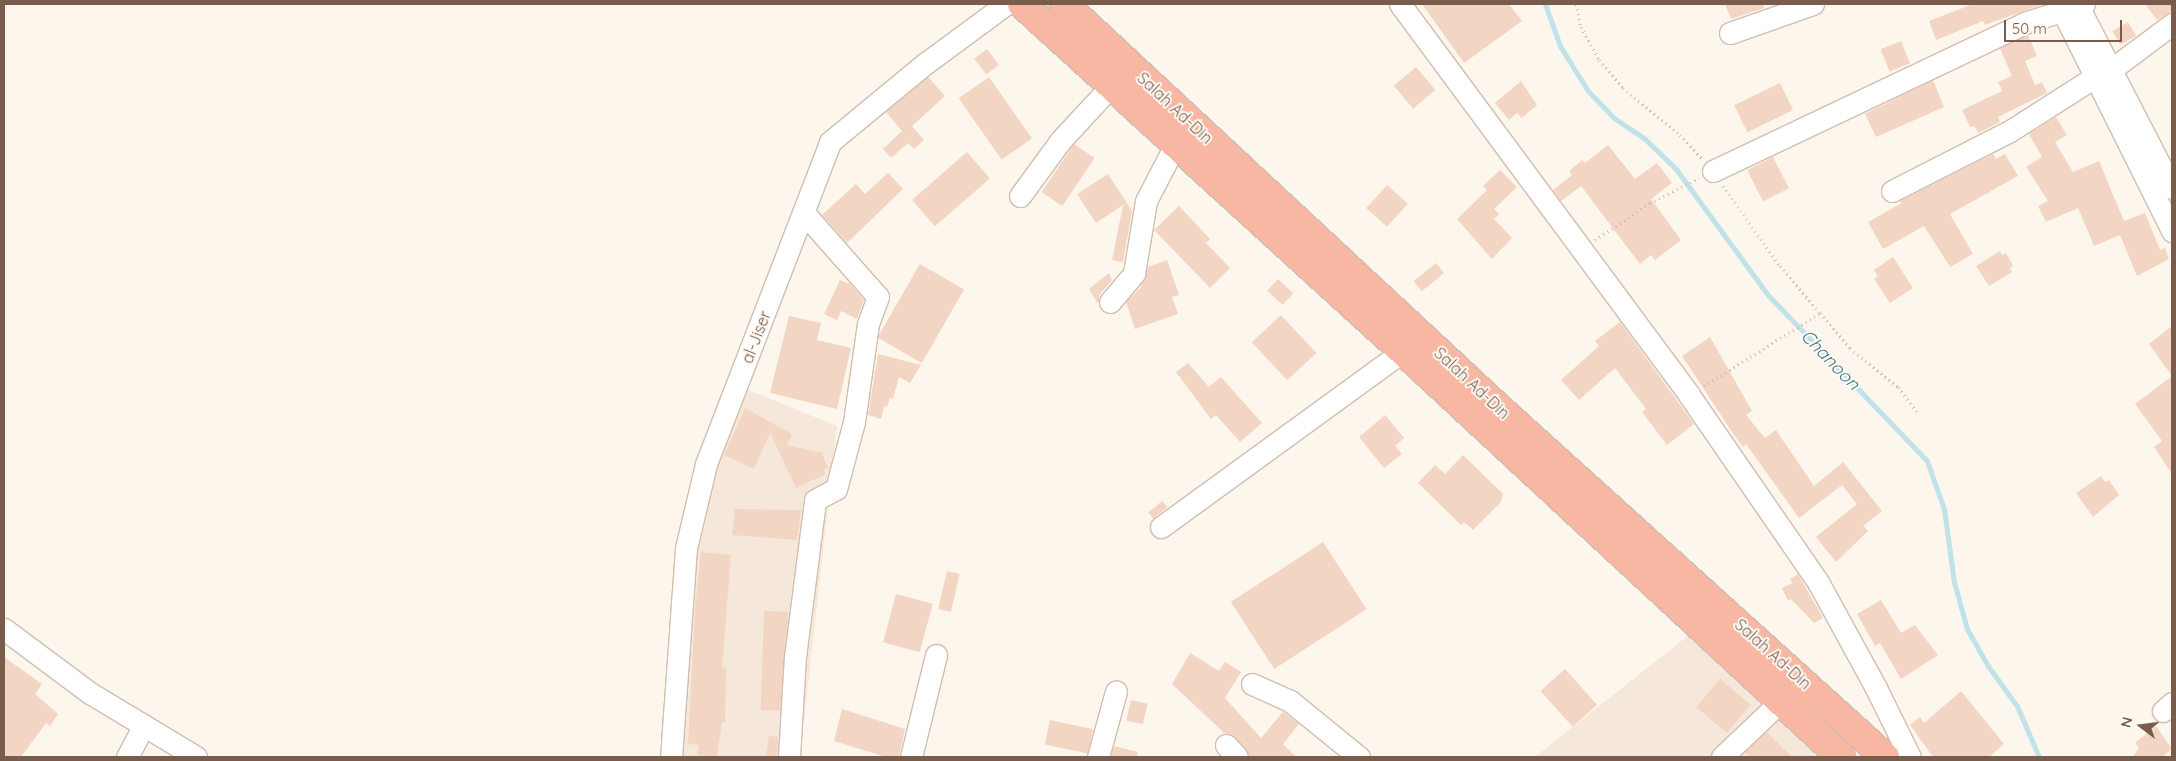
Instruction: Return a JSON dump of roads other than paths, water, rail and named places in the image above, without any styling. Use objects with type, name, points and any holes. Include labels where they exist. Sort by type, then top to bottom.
[{"type":"highway","name":"Salah Ad-Din","points":[[1022,4],[1403,351],[1841,757]]},
{"type":"highway","name":"Salah Ad-Din","points":[[1064,4],[1502,411],[1885,757]]},
{"type":"street","name":"al-Jiser","points":[[671,757],[686,548],[706,464],[830,142],[926,63],[1006,4]]},
{"type":"street","points":[[1400,4],[1689,395],[1818,582],[1876,688],[1910,757]]},
{"type":"street","points":[[1730,33],[1813,4]]},
{"type":"street","points":[[1712,171],[2024,23],[2072,5],[2172,231]]},
{"type":"street","points":[[1892,191],[2010,131],[2090,80],[2104,75],[2172,24]]},
{"type":"street","points":[[2104,75],[2156,153],[2172,188]]},
{"type":"street","points":[[1020,196],[1061,140],[1111,86]]},
{"type":"street","points":[[1110,302],[1134,273],[1146,201],[1175,145]]},
{"type":"street","points":[[789,757],[795,657],[815,500],[836,489],[854,422],[868,324],[878,297],[804,213]]},
{"type":"street","points":[[1161,527],[1403,351]]},
{"type":"street","points":[[4,629],[90,693],[196,757]]},
{"type":"street","points":[[911,757],[936,655]]},
{"type":"street","points":[[1252,684],[1290,701],[1359,757]]},
{"type":"street","points":[[1098,757],[1116,691]]},
{"type":"street","points":[[1722,757],[1780,702]]},
{"type":"street","points":[[127,757],[144,725]]},
{"type":"waterway","name":"Chanoon","points":[[1545,4],[1560,46],[1588,91],[1614,118],[1644,138],[1676,169],[1768,295],[1927,461],[1944,509],[1954,582],[1967,629],[1988,666],[2017,706],[2039,757]]}]
